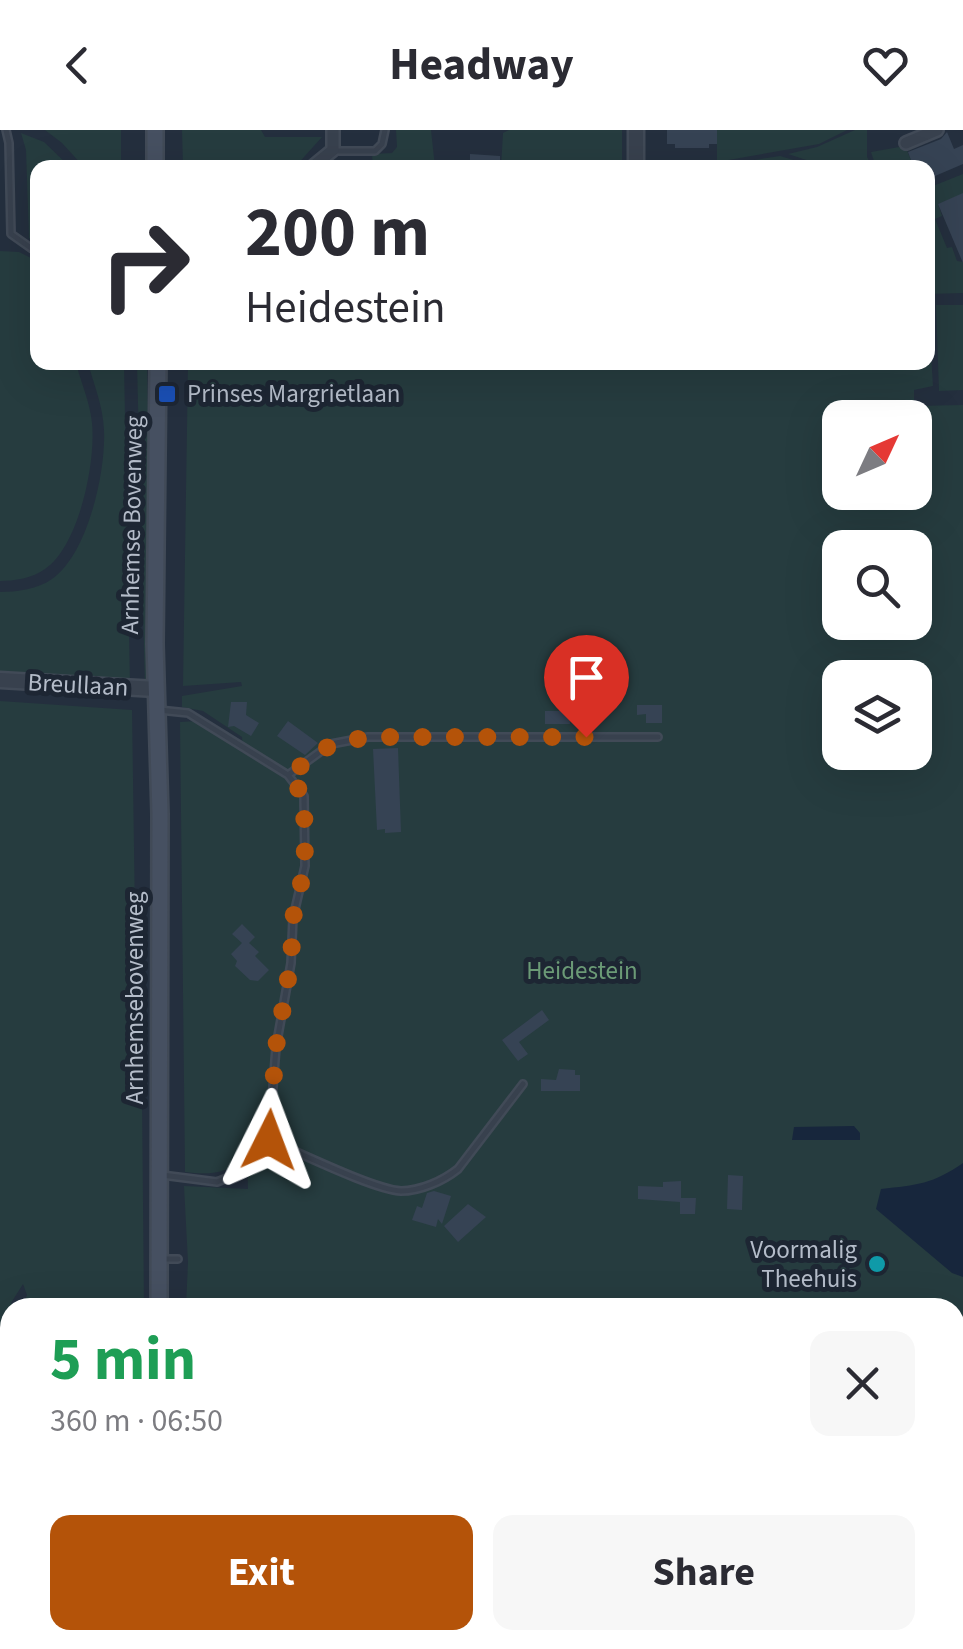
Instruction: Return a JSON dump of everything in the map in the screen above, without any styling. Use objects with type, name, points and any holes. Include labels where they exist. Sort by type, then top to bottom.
[{"type":"main road","points":[[155,130],[156,160]]},
{"type":"main road","name":"Arnhemse Bovenweg","points":[[156,689],[158,370]]},
{"type":"main road","name":"Arnhemsebovenweg","points":[[156,689],[160,814],[159,1298]]},
{"type":"street","points":[[320,160],[333,150],[332,130]]},
{"type":"street","points":[[636,130],[636,160]]},
{"type":"street","points":[[906,144],[937,130]]},
{"type":"street","name":"Breullaan","points":[[0,680],[156,689]]},
{"type":"lane","points":[[6,130],[11,234],[30,247]]},
{"type":"lane","points":[[333,150],[375,151],[382,144],[385,130]]},
{"type":"lane","points":[[156,710],[188,713],[288,775],[304,796],[305,866],[293,918],[291,962],[276,1047],[269,1140],[239,1173],[217,1182],[160,1175]]},
{"type":"lane","points":[[288,775],[332,744],[368,737],[658,738]]},
{"type":"lane","points":[[269,1140],[390,1190],[415,1190],[458,1169],[523,1084]]},
{"type":"lane","points":[[159,1258],[178,1258]]},
{"type":"green space","points":[[45,130],[121,130],[121,160],[78,160]]},
{"type":"green space","points":[[182,130],[261,130],[265,137],[322,137],[301,160],[183,160]]},
{"type":"green space","points":[[396,130],[431,130],[434,160],[372,160],[372,154],[392,153],[397,147]]},
{"type":"green space","points":[[622,130],[622,160],[501,160],[503,133]]},
{"type":"green space","points":[[717,130],[847,130],[819,144],[717,160]]},
{"type":"green space","points":[[855,130],[867,130],[868,160],[806,160],[788,154],[817,147]]},
{"type":"green space","points":[[21,133],[44,142],[63,160],[30,160],[30,239],[29,238],[26,150]]},
{"type":"green space","points":[[905,146],[911,160],[874,160],[871,152]]},
{"type":"green space","points":[[780,156],[793,160],[755,160]]},
{"type":"green space","points":[[963,174],[963,194],[938,204],[942,216],[935,219],[935,185]]},
{"type":"green space","points":[[935,219],[947,248],[952,247],[957,261],[963,262],[963,293],[935,294]]},
{"type":"green space","points":[[0,251],[19,252],[30,258],[30,370],[78,370],[93,440],[83,502],[57,558],[40,572],[0,581]]},
{"type":"green space","points":[[936,305],[963,305],[963,390],[939,391]]},
{"type":"green space","points":[[90,370],[124,370],[130,687],[0,679],[0,592],[27,589],[52,579],[76,551],[92,510],[102,467],[104,430]]},
{"type":"green space","points":[[137,370],[147,370],[153,685],[145,688]]},
{"type":"green space","name":"Heidestein","points":[[188,370],[932,370],[933,386],[914,390],[914,400],[822,400],[822,510],[932,510],[932,406],[963,405],[963,1298],[186,1298],[184,1186],[248,1189],[247,1157],[218,1172],[185,1172],[180,722],[197,721],[243,753],[242,737],[203,711],[182,707],[182,696],[242,686],[241,682],[183,686]]},
{"type":"green space","points":[[0,701],[132,710],[136,985],[141,992],[144,1298],[26,1298],[23,1284],[14,1298],[0,1298]]},
{"type":"water","points":[[854,1126],[860,1140],[792,1140],[794,1127]]},
{"type":"water","points":[[963,1163],[963,1277],[952,1273],[876,1209],[881,1189],[924,1182]]},
{"type":"building","points":[[667,130],[717,130],[717,144],[709,144],[709,148],[675,148],[675,144],[667,144]]},
{"type":"building","points":[[947,132],[954,149],[963,145],[963,164],[935,176],[935,160],[911,160],[908,152],[941,139]]},
{"type":"building","points":[[470,154],[500,156],[500,160],[470,160]]},
{"type":"building","points":[[963,193],[963,263],[938,204]]},
{"type":"building","points":[[231,702],[247,702],[246,715],[259,723],[251,736],[234,726],[228,727]]},
{"type":"building","points":[[637,705],[662,705],[662,723],[646,723],[646,714],[637,715]]},
{"type":"building","points":[[559,707],[569,707],[570,724],[545,724],[545,711],[559,711]]},
{"type":"building","points":[[288,721],[318,743],[305,755],[277,736]]},
{"type":"building","points":[[398,748],[401,832],[385,833],[385,829],[377,830],[373,749]]},
{"type":"building","points":[[242,924],[255,937],[249,943],[259,952],[255,956],[269,970],[258,981],[250,980],[235,966],[237,961],[231,954],[242,943],[232,934]]},
{"type":"building","points":[[542,1010],[549,1020],[519,1042],[528,1054],[518,1061],[502,1040]]},
{"type":"building","points":[[559,1069],[575,1070],[575,1075],[580,1075],[580,1091],[541,1091],[541,1079],[556,1080]]},
{"type":"building","points":[[728,1175],[743,1176],[742,1210],[727,1209]]},
{"type":"building","points":[[681,1181],[681,1198],[696,1198],[695,1214],[680,1214],[680,1202],[638,1199],[638,1186],[663,1187],[663,1182]]},
{"type":"building","points":[[427,1193],[451,1196],[442,1224],[438,1219],[436,1227],[412,1220],[417,1206],[422,1208]]},
{"type":"building","points":[[468,1204],[486,1217],[458,1242],[444,1226]]},
{"type":"place","name":"Prinses Margrietlaan","points":[[167,394]]},
{"type":"place","name":"Voormalig Theehuis","points":[[877,1264]]},
{"type":"route","points":[[269,1140],[276,1047],[291,962],[293,918],[305,866],[304,796],[288,775],[332,744],[368,737],[586,737]]}]
